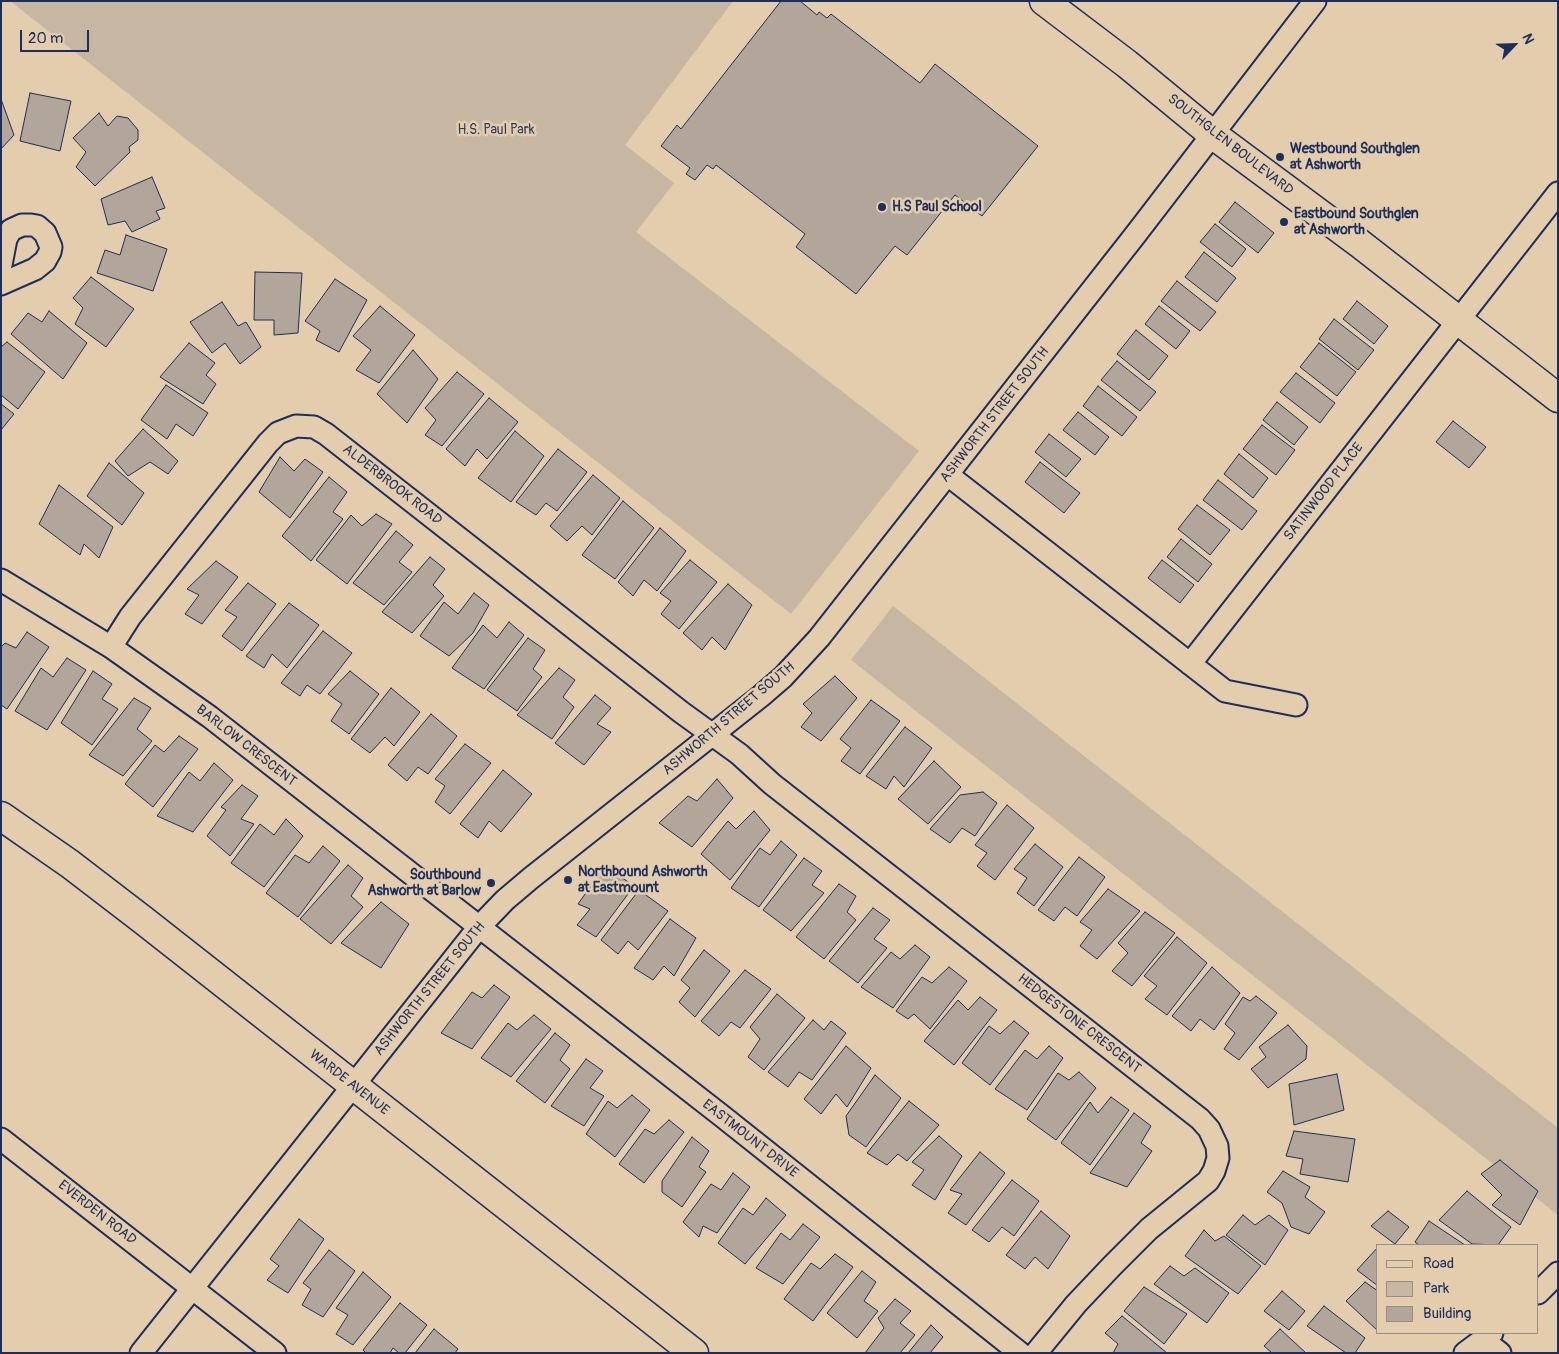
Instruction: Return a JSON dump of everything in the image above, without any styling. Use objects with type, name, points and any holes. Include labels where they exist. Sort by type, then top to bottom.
[{"type":"main road","name":"SOUTHGLEN BOULEVARD","points":[[1044,1],[1127,64],[1212,134],[1359,243],[1558,398]]},
{"type":"main road","name":"WARDE AVENUE","points":[[1,816],[70,864],[143,920],[694,1353]]},
{"type":"street","name":"ASHWORTH STREET SOUTH","points":[[142,1353],[352,1085],[479,927],[505,900],[531,878],[768,690],[804,656],[843,609],[1163,200],[1315,1]]},
{"type":"street","name":"SATINWOOD PLACE","points":[[1190,664],[1558,193]]},
{"type":"street","points":[[1,265],[6,239],[12,230],[22,225],[31,225],[37,226],[45,233],[51,247],[45,262],[1,284]]},
{"type":"street","name":"ALDERBROOK ROAD","points":[[111,647],[130,617],[268,443],[278,433],[290,428],[309,426],[326,434],[681,712],[713,734]]},
{"type":"street","points":[[948,475],[1224,691],[1296,705]]},
{"type":"street","name":"BARLOW CRESCENT","points":[[1,580],[111,647],[210,717],[479,927]]},
{"type":"street","name":"HEDGESTONE CRESCENT","points":[[713,734],[749,762],[772,784],[1200,1119],[1213,1135],[1217,1146],[1218,1158],[1214,1171],[1208,1181],[1149,1229],[1076,1304],[1036,1353]]},
{"type":"street","name":"EASTMOUNT DRIVE","points":[[479,927],[722,1116],[1020,1353]]},
{"type":"street","name":"EVERDEN ROAD","points":[[1,1139],[275,1353]]},
{"type":"street","points":[[1539,1292],[1558,1273]]},
{"type":"street","points":[[1465,1353],[1487,1336],[1500,1353]]},
{"type":"green space","name":"H.S. Paul Park","points":[[10,1],[733,1],[625,145],[674,183],[636,232],[919,451],[791,614]]},
{"type":"green space","points":[[893,606],[1558,1128],[1558,1215],[851,660]]},
{"type":"building","points":[[781,1],[800,1],[817,15],[819,12],[827,18],[831,14],[920,83],[935,64],[1038,146],[982,216],[955,195],[907,255],[895,246],[856,294],[796,247],[805,234],[716,165],[713,169],[707,165],[695,180],[686,174],[690,168],[661,146],[677,125],[681,129]]},
{"type":"building","points":[[30,93],[71,101],[60,151],[20,141]]},
{"type":"building","points":[[1,99],[14,135],[1,149]]},
{"type":"building","points":[[99,113],[108,126],[117,116],[128,118],[138,130],[138,140],[129,147],[130,152],[95,186],[76,167],[86,152],[73,138]]},
{"type":"building","points":[[152,177],[165,208],[156,211],[160,219],[132,232],[125,221],[108,225],[101,199]]},
{"type":"building","points":[[1235,202],[1274,233],[1258,253],[1219,222]]},
{"type":"building","points":[[1215,224],[1246,249],[1232,267],[1200,242]]},
{"type":"building","points":[[126,235],[167,249],[153,291],[97,273],[105,250],[120,255]]},
{"type":"building","points":[[1204,252],[1236,278],[1217,302],[1185,277]]},
{"type":"building","points":[[255,272],[302,273],[298,333],[274,335],[274,320],[254,320]]},
{"type":"building","points":[[91,277],[134,309],[106,347],[75,324],[83,308],[73,298]]},
{"type":"building","points":[[335,279],[367,300],[339,352],[316,340],[320,331],[305,321]]},
{"type":"building","points":[[1177,281],[1216,312],[1200,331],[1161,301]]},
{"type":"building","points":[[1357,301],[1388,326],[1374,344],[1343,319]]},
{"type":"building","points":[[222,302],[238,326],[246,322],[261,347],[240,364],[225,343],[212,353],[190,322]]},
{"type":"building","points":[[380,306],[415,335],[379,383],[356,370],[371,350],[353,336]]},
{"type":"building","points":[[1159,306],[1190,331],[1176,349],[1145,324]]},
{"type":"building","points":[[49,311],[87,343],[63,379],[11,334],[28,313],[42,322]]},
{"type":"building","points":[[1334,319],[1374,350],[1358,370],[1319,339]]},
{"type":"building","points":[[1136,330],[1168,356],[1149,380],[1117,354]]},
{"type":"building","points":[[7,342],[45,372],[18,409],[1,395],[1,347]]},
{"type":"building","points":[[189,343],[215,363],[206,375],[216,384],[203,404],[160,377]]},
{"type":"building","points":[[1319,343],[1356,372],[1337,396],[1300,367]]},
{"type":"building","points":[[413,350],[438,379],[407,423],[377,394]]},
{"type":"building","points":[[1117,361],[1156,392],[1140,411],[1101,380]]},
{"type":"building","points":[[457,372],[484,394],[442,446],[425,435],[436,420],[425,408]]},
{"type":"building","points":[[1296,373],[1335,403],[1320,423],[1280,392]]},
{"type":"building","points":[[166,385],[208,413],[193,436],[176,424],[167,439],[141,420]]},
{"type":"building","points":[[1098,386],[1137,417],[1122,436],[1083,406]]},
{"type":"building","points":[[489,398],[518,422],[487,459],[477,449],[465,466],[446,449]]},
{"type":"building","points":[[1277,402],[1308,427],[1294,445],[1263,420]]},
{"type":"building","points":[[1,404],[14,414],[1,430]]},
{"type":"building","points":[[1078,412],[1109,437],[1095,455],[1063,430]]},
{"type":"building","points":[[1453,421],[1486,447],[1469,468],[1436,442]]},
{"type":"building","points":[[1262,425],[1295,450],[1276,475],[1243,449]]},
{"type":"building","points":[[143,429],[178,461],[168,474],[150,462],[128,476],[115,461]]},
{"type":"building","points":[[515,431],[544,456],[511,502],[478,478]]},
{"type":"building","points":[[1049,434],[1081,459],[1066,477],[1035,452]]},
{"type":"building","points":[[558,449],[587,472],[557,511],[546,503],[536,515],[516,502]]},
{"type":"building","points":[[1239,454],[1268,478],[1253,498],[1224,474]]},
{"type":"building","points":[[280,457],[294,471],[305,459],[323,472],[290,518],[259,492]]},
{"type":"building","points":[[1040,462],[1080,493],[1064,513],[1025,482]]},
{"type":"building","points":[[109,463],[144,493],[122,525],[87,496]]},
{"type":"building","points":[[593,475],[620,498],[592,535],[582,526],[567,541],[550,526]]},
{"type":"building","points":[[329,477],[347,492],[333,512],[343,519],[311,561],[282,536]]},
{"type":"building","points":[[1218,480],[1257,511],[1242,530],[1203,500]]},
{"type":"building","points":[[59,485],[113,527],[99,558],[84,544],[80,555],[39,524]]},
{"type":"building","points":[[623,501],[654,528],[615,579],[582,555]]},
{"type":"building","points":[[1197,505],[1230,530],[1210,555],[1178,529]]},
{"type":"building","points":[[376,514],[392,524],[347,584],[316,560],[351,515],[362,526]]},
{"type":"building","points":[[660,528],[686,551],[657,591],[644,580],[633,596],[618,582]]},
{"type":"building","points":[[396,531],[413,545],[399,562],[412,572],[384,605],[353,583]]},
{"type":"building","points":[[1181,539],[1212,564],[1198,582],[1167,557]]},
{"type":"building","points":[[430,557],[445,569],[433,585],[444,596],[412,633],[382,612]]},
{"type":"building","points":[[690,560],[717,582],[679,629],[661,614],[671,601],[660,593]]},
{"type":"building","points":[[1162,560],[1194,585],[1180,603],[1148,578]]},
{"type":"building","points":[[216,561],[238,577],[202,624],[185,614],[199,595],[187,589]]},
{"type":"building","points":[[248,583],[276,604],[242,651],[222,636],[237,617],[225,610]]},
{"type":"building","points":[[728,584],[752,605],[725,650],[712,637],[702,650],[683,633]]},
{"type":"building","points":[[474,593],[489,605],[473,633],[449,656],[420,636],[444,602],[458,614]]},
{"type":"building","points":[[289,603],[319,625],[287,668],[272,654],[264,668],[246,656]]},
{"type":"building","points":[[509,622],[524,635],[484,689],[452,668],[483,625],[497,638]]},
{"type":"building","points":[[323,631],[352,653],[320,694],[307,685],[300,696],[281,683]]},
{"type":"building","points":[[27,632],[49,647],[7,709],[1,705],[1,647],[5,643],[16,648]]},
{"type":"building","points":[[528,638],[545,650],[533,669],[542,677],[517,711],[487,690]]},
{"type":"building","points":[[67,658],[86,670],[47,730],[15,711],[41,668],[53,677]]},
{"type":"building","points":[[559,668],[575,680],[563,697],[574,707],[552,739],[517,715]]},
{"type":"building","points":[[93,671],[112,684],[102,699],[118,709],[92,745],[61,723]]},
{"type":"building","points":[[350,671],[379,694],[349,734],[331,721],[342,704],[328,694]]},
{"type":"building","points":[[835,676],[857,698],[821,741],[801,727],[812,713],[803,704]]},
{"type":"building","points":[[391,688],[420,712],[394,746],[385,737],[370,753],[351,739]]},
{"type":"building","points":[[595,695],[611,708],[597,724],[611,732],[584,765],[555,743]]},
{"type":"building","points":[[134,698],[151,708],[137,729],[152,741],[123,776],[89,755]]},
{"type":"building","points":[[871,700],[900,721],[860,774],[841,761],[851,748],[840,739]]},
{"type":"building","points":[[431,714],[457,736],[428,774],[418,767],[407,781],[388,765]]},
{"type":"building","points":[[905,727],[932,748],[904,787],[894,776],[886,789],[866,776]]},
{"type":"building","points":[[179,736],[198,749],[153,807],[125,784],[155,745],[164,752]]},
{"type":"building","points":[[465,744],[491,763],[450,814],[435,802],[445,786],[435,779]]},
{"type":"building","points":[[934,761],[961,787],[928,824],[898,799]]},
{"type":"building","points":[[214,763],[233,780],[193,832],[157,816],[189,772],[200,781]]},
{"type":"building","points":[[503,770],[532,794],[501,832],[489,821],[478,838],[460,824]]},
{"type":"building","points":[[717,779],[733,798],[692,847],[659,823],[688,796],[697,801]]},
{"type":"building","points":[[242,785],[258,796],[241,819],[254,824],[230,856],[207,836],[226,810],[221,807]]},
{"type":"building","points":[[983,792],[997,803],[975,836],[962,828],[950,843],[930,829],[960,795]]},
{"type":"building","points":[[1007,805],[1034,828],[995,880],[977,866],[987,853],[975,845]]},
{"type":"building","points":[[754,811],[770,830],[730,880],[701,854],[728,821],[736,829]]},
{"type":"building","points":[[286,819],[303,836],[264,887],[231,863],[260,824],[274,835]]},
{"type":"building","points":[[781,841],[797,855],[759,907],[731,888],[760,848],[770,855]]},
{"type":"building","points":[[1035,844],[1063,867],[1034,906],[1017,893],[1027,878],[1014,869]]},
{"type":"building","points":[[323,846],[340,861],[298,917],[266,893],[295,855],[309,863]]},
{"type":"building","points":[[1079,857],[1105,877],[1077,916],[1065,907],[1054,921],[1038,910]]},
{"type":"building","points":[[804,858],[822,871],[812,885],[824,893],[791,931],[763,910]]},
{"type":"building","points":[[348,865],[363,878],[351,896],[363,907],[331,944],[300,919]]},
{"type":"building","points":[[605,866],[634,886],[596,937],[577,925],[590,909],[578,904]]},
{"type":"building","points":[[839,884],[856,896],[847,912],[856,920],[824,959],[796,937]]},
{"type":"building","points":[[1108,889],[1140,911],[1097,959],[1080,946],[1092,930],[1080,922]]},
{"type":"building","points":[[639,890],[668,911],[638,950],[628,941],[618,954],[601,940]]},
{"type":"building","points":[[381,902],[409,924],[381,968],[341,943]]},
{"type":"building","points":[[873,908],[890,920],[874,939],[887,948],[858,983],[829,961]]},
{"type":"building","points":[[1145,912],[1175,933],[1132,986],[1112,971],[1128,953],[1118,943]]},
{"type":"building","points":[[670,919],[696,938],[674,976],[664,966],[653,980],[634,968]]},
{"type":"building","points":[[1177,937],[1207,963],[1167,1015],[1145,999],[1157,986],[1144,976]]},
{"type":"building","points":[[915,945],[930,957],[893,1008],[861,987],[891,952],[900,959]]},
{"type":"building","points":[[704,950],[730,971],[695,1017],[679,1002],[690,988],[681,980]]},
{"type":"building","points":[[949,967],[967,981],[930,1029],[914,1014],[908,1019],[896,1011],[922,977],[932,983]]},
{"type":"building","points":[[1212,967],[1240,993],[1214,1030],[1200,1019],[1191,1031],[1172,1016]]},
{"type":"building","points":[[745,970],[771,989],[740,1028],[731,1022],[719,1036],[701,1021]]},
{"type":"building","points":[[494,985],[510,997],[472,1049],[441,1033],[472,992],[482,998]]},
{"type":"building","points":[[777,994],[805,1018],[764,1070],[748,1057],[760,1039],[750,1027]]},
{"type":"building","points":[[1256,996],[1277,1013],[1239,1060],[1224,1049],[1235,1033],[1225,1024],[1243,997],[1250,1001]]},
{"type":"building","points":[[980,997],[997,1010],[954,1065],[924,1041],[958,1000],[968,1010]]},
{"type":"building","points":[[534,1015],[551,1029],[511,1077],[481,1058],[508,1023],[517,1030]]},
{"type":"building","points":[[813,1020],[824,1030],[831,1021],[846,1033],[812,1080],[799,1072],[788,1087],[768,1072]]},
{"type":"building","points":[[1014,1021],[1029,1033],[990,1085],[962,1063],[989,1026],[1000,1034]]},
{"type":"building","points":[[1288,1025],[1307,1046],[1306,1059],[1268,1088],[1251,1069],[1266,1057],[1259,1047]]},
{"type":"building","points":[[555,1033],[570,1045],[560,1060],[570,1069],[545,1103],[516,1081]]},
{"type":"building","points":[[846,1046],[871,1068],[847,1107],[836,1094],[821,1114],[804,1099]]},
{"type":"building","points":[[1049,1046],[1063,1058],[1027,1110],[995,1089],[1025,1050],[1037,1059]]},
{"type":"building","points":[[586,1059],[603,1071],[590,1088],[604,1096],[584,1126],[551,1106]]},
{"type":"building","points":[[1079,1072],[1096,1088],[1056,1140],[1027,1119],[1058,1073],[1069,1080]]},
{"type":"building","points":[[1337,1074],[1344,1110],[1294,1125],[1289,1084]]},
{"type":"building","points":[[875,1075],[901,1098],[866,1147],[849,1135],[846,1116]]},
{"type":"building","points":[[632,1095],[650,1110],[615,1157],[586,1134],[608,1101],[617,1108]]},
{"type":"building","points":[[1111,1097],[1129,1110],[1090,1165],[1061,1143],[1090,1102],[1098,1113]]},
{"type":"building","points":[[909,1101],[939,1125],[907,1161],[898,1154],[887,1165],[867,1153]]},
{"type":"building","points":[[1134,1113],[1151,1126],[1141,1143],[1152,1151],[1127,1187],[1090,1173]]},
{"type":"building","points":[[669,1120],[684,1132],[644,1183],[619,1164],[645,1129],[654,1134]]},
{"type":"building","points":[[1294,1131],[1355,1139],[1348,1182],[1300,1174],[1303,1159],[1286,1156]]},
{"type":"building","points":[[939,1136],[962,1156],[935,1200],[912,1185],[924,1170],[912,1162]]},
{"type":"building","points":[[692,1137],[709,1151],[699,1167],[706,1172],[682,1207],[662,1192],[662,1181]]},
{"type":"building","points":[[980,1152],[1005,1173],[966,1225],[948,1213],[962,1194],[950,1190]]},
{"type":"building","points":[[1500,1160],[1538,1191],[1520,1225],[1492,1205],[1502,1195],[1481,1174]]},
{"type":"building","points":[[1283,1171],[1310,1187],[1305,1197],[1325,1212],[1309,1234],[1291,1227],[1282,1203],[1267,1192]]},
{"type":"building","points":[[733,1173],[750,1187],[717,1233],[703,1226],[699,1237],[683,1222],[711,1184],[721,1190]]},
{"type":"building","points":[[1012,1180],[1039,1201],[1014,1236],[1002,1227],[989,1242],[972,1230]]},
{"type":"building","points":[[1467,1191],[1511,1227],[1499,1244],[1472,1244],[1439,1220]]},
{"type":"building","points":[[766,1198],[786,1215],[745,1264],[718,1243],[743,1208],[753,1215]]},
{"type":"building","points":[[1041,1211],[1070,1236],[1048,1269],[1035,1257],[1025,1269],[1006,1255]]},
{"type":"building","points":[[1388,1211],[1409,1227],[1395,1244],[1371,1226]]},
{"type":"building","points":[[1243,1215],[1255,1225],[1269,1215],[1288,1230],[1265,1265],[1226,1235]]},
{"type":"building","points":[[299,1219],[324,1239],[288,1293],[267,1280],[279,1266],[270,1259]]},
{"type":"building","points":[[1429,1221],[1464,1244],[1418,1244],[1415,1242]]},
{"type":"building","points":[[803,1224],[820,1237],[783,1284],[756,1268],[781,1233],[790,1240]]},
{"type":"building","points":[[1204,1230],[1215,1241],[1224,1236],[1261,1266],[1238,1294],[1185,1256]]},
{"type":"building","points":[[1376,1249],[1376,1284],[1357,1270]]},
{"type":"building","points":[[329,1250],[355,1271],[323,1317],[302,1305],[311,1289],[303,1283]]},
{"type":"building","points":[[835,1254],[853,1267],[813,1321],[784,1299],[811,1263],[820,1269]]},
{"type":"building","points":[[1170,1266],[1184,1276],[1195,1268],[1229,1293],[1207,1323],[1154,1284]]},
{"type":"building","points":[[862,1271],[876,1282],[864,1301],[878,1311],[857,1338],[827,1313]]},
{"type":"building","points":[[363,1272],[391,1297],[353,1345],[336,1334],[348,1315],[336,1308]]},
{"type":"building","points":[[1365,1282],[1376,1290],[1376,1329],[1346,1301]]},
{"type":"building","points":[[1144,1287],[1187,1314],[1164,1344],[1124,1311]]},
{"type":"building","points":[[1282,1291],[1305,1311],[1289,1330],[1264,1311]]},
{"type":"building","points":[[895,1299],[911,1311],[900,1323],[915,1335],[900,1353],[865,1353],[884,1328],[878,1318]]},
{"type":"building","points":[[400,1303],[427,1325],[405,1353],[399,1353],[393,1348],[390,1353],[366,1353],[363,1350]]},
{"type":"building","points":[[1324,1306],[1365,1338],[1355,1353],[1346,1353],[1307,1326]]},
{"type":"building","points":[[1122,1316],[1167,1353],[1113,1353],[1118,1344],[1105,1333]]},
{"type":"building","points":[[931,1325],[943,1337],[930,1353],[908,1353]]},
{"type":"building","points":[[434,1329],[458,1349],[455,1353],[415,1353]]},
{"type":"building","points":[[1280,1329],[1306,1353],[1272,1353],[1264,1346]]},
{"type":"place","name":"Westbound Southglen at Ashworth","points":[[1280,157]]},
{"type":"place","name":"H.S Paul School","points":[[882,207]]},
{"type":"place","name":"Eastbound Southglen at Ashworth","points":[[1284,222]]},
{"type":"place","name":"Northbound Ashworth at Eastmount","points":[[568,880]]},
{"type":"place","name":"Southbound Ashworth at Barlow","points":[[491,883]]}]
